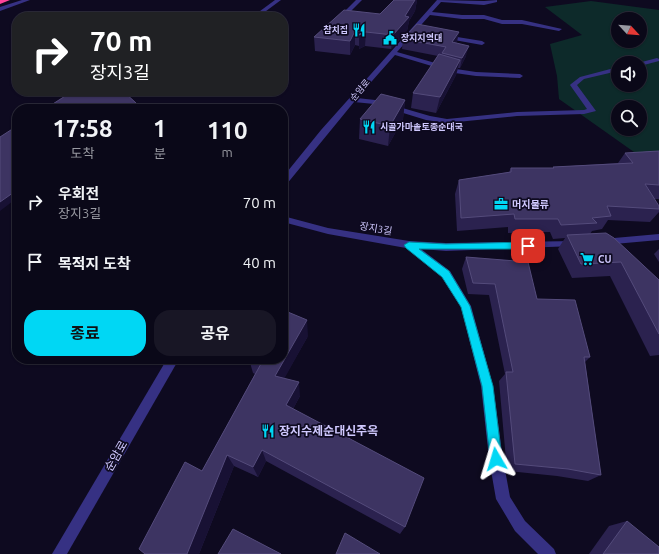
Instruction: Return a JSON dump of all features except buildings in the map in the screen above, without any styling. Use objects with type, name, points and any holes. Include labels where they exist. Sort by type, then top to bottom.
[{"type":"highway","points":[[0,2],[7,0]]},
{"type":"street","points":[[0,10],[27,0]]},
{"type":"street","points":[[261,12],[278,0]]},
{"type":"street","points":[[335,24],[358,0]]},
{"type":"street","points":[[440,0],[484,3],[494,1]]},
{"type":"street","name":"순암로","points":[[288,177],[352,100],[440,0]]},
{"type":"street","points":[[428,13],[462,17],[484,17],[502,22],[522,22],[559,29]]},
{"type":"street","points":[[414,30],[421,32]]},
{"type":"street","points":[[436,35],[482,43]]},
{"type":"street","points":[[393,53],[455,71],[482,75],[520,76]]},
{"type":"street","points":[[647,62],[657,60]]},
{"type":"street","points":[[352,100],[376,102],[447,122],[517,114],[584,112],[592,111],[574,85],[582,78],[611,72]]},
{"type":"street","name":"장지3길","points":[[288,220],[328,231],[409,245],[460,247],[542,245],[659,237]]},
{"type":"street","points":[[594,242],[612,250]]},
{"type":"street","points":[[409,245],[446,274],[466,306],[487,386],[496,459],[503,499],[520,526],[549,554]]},
{"type":"street","name":"순암로","points":[[59,554],[170,364]]},
{"type":"green space","points":[[591,1],[659,10],[659,153],[634,152],[611,136],[647,136],[647,100],[611,100],[611,136],[559,99],[557,76],[550,44],[582,35],[545,7]]},
{"type":"place","name":"참치집","points":[[359,30]]},
{"type":"place","name":"장지지역대","points":[[390,38]]},
{"type":"place","name":"시골가마솥토종순대국","points":[[369,127]]},
{"type":"place","name":"머지물류","points":[[501,204]]},
{"type":"place","name":"CU","points":[[587,259]]},
{"type":"place","name":"장지수제순대신주옥","points":[[268,431]]},
{"type":"route","points":[[496,459],[487,386],[466,306],[446,274],[409,245],[446,247],[528,246]]}]
